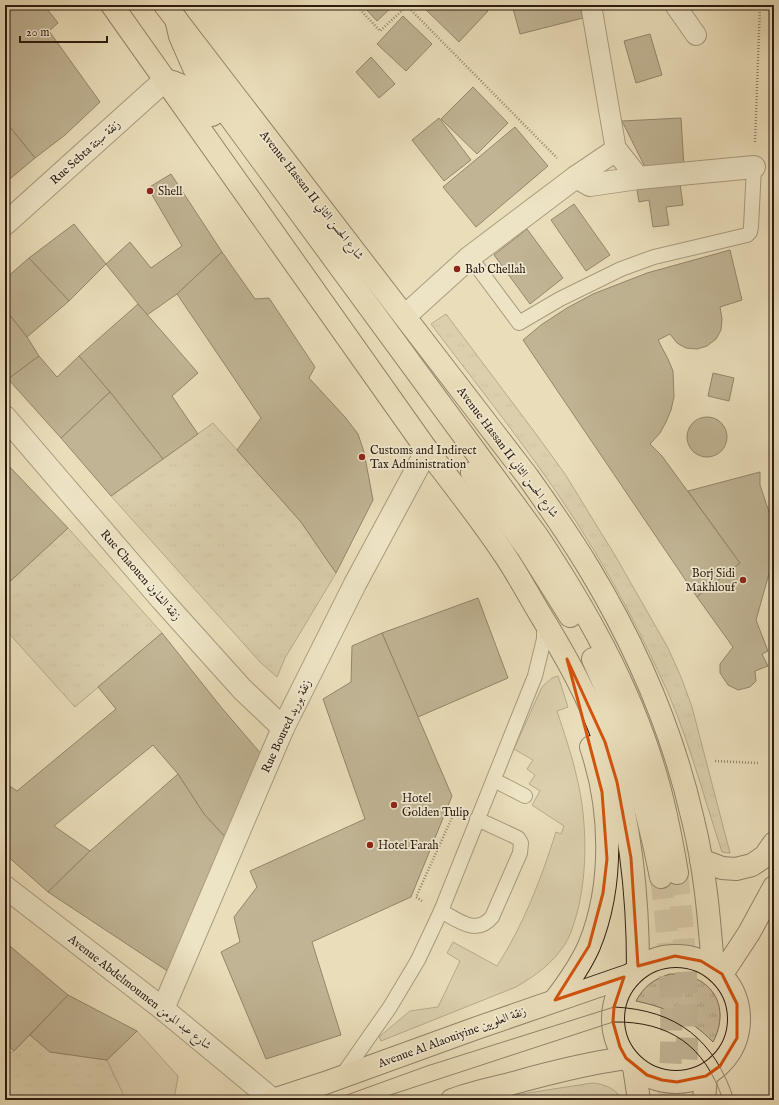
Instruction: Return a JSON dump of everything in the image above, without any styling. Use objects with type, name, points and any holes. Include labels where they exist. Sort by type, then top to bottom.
[{"type":"main road","points":[[112,5],[427,450],[467,502],[504,555],[567,659],[589,704],[605,742],[617,782],[632,865],[637,928],[634,972]]},
{"type":"main road","points":[[165,80],[186,87],[202,101],[528,549],[581,635],[604,682],[622,729],[638,778],[651,827],[669,875],[671,836],[663,801],[641,731],[620,680],[599,638],[568,583],[538,537],[194,68],[171,12]]},
{"type":"main road","name":"Avenue Hassan II شارع الحسن الثاني","points":[[171,12],[540,494],[591,570],[643,670],[672,744],[694,821],[717,970]]},
{"type":"main road","points":[[556,1000],[576,971],[589,946],[596,925],[603,893],[607,859],[606,826],[602,792],[595,760],[574,694],[567,659]]},
{"type":"main road","points":[[701,860],[722,868],[736,869],[752,866],[765,856],[774,843]]},
{"type":"main road","points":[[717,970],[749,932],[774,887]]},
{"type":"main road","points":[[675,956],[701,960],[717,970],[731,988],[737,1004],[739,1021],[737,1038],[730,1053],[720,1066],[706,1076],[677,1082],[662,1080],[647,1075],[630,1062],[620,1047],[613,1022],[614,1007],[620,990],[634,972],[649,962],[662,957],[675,956]]},
{"type":"main road","name":"Avenue Al Alaouiyine زنقة العلويين","points":[[273,1100],[340,1078],[634,972]]},
{"type":"main road","points":[[452,1100],[472,1093],[568,1069],[607,1061],[630,1062]]},
{"type":"main road","points":[[630,1062],[639,1100]]},
{"type":"main road","points":[[704,1100],[706,1076]]},
{"type":"street","points":[[591,5],[616,150],[638,178]]},
{"type":"street","points":[[675,5],[696,35]]},
{"type":"street","name":"Rue Sebta زنقة سبتة","points":[[5,224],[165,80]]},
{"type":"street","points":[[402,312],[470,257],[576,177],[616,150]]},
{"type":"street","points":[[576,177],[590,185],[638,178],[754,167]]},
{"type":"street","name":"Rue Chaouen زنقة الشاون","points":[[5,417],[162,600],[242,689],[283,728]]},
{"type":"street","name":"Rue Boured زنقة بوريد","points":[[163,1010],[283,728],[355,584],[427,450]]},
{"type":"street","name":"Avenue Abdelmoumen شارع عبد المومن","points":[[5,887],[163,1010],[273,1100]]},
{"type":"lane","points":[[470,257],[519,323],[567,296],[621,269],[654,256],[747,235],[750,232],[751,227],[754,167]]},
{"type":"lane","points":[[340,1078],[405,984],[441,911],[535,676],[544,640],[544,621]]},
{"type":"lane","points":[[494,780],[525,796]]},
{"type":"lane","points":[[441,911],[470,926],[477,927],[488,922],[492,917],[520,853],[521,843],[518,838],[477,820]]},
{"type":"path","points":[[356,5],[380,31],[408,6],[576,177]]},
{"type":"path","points":[[754,167],[760,5]]},
{"type":"path","points":[[715,761],[758,763]]},
{"type":"highlighted area","points":[[567,659],[605,742],[617,782],[631,858],[638,966],[675,956],[701,961],[722,974],[737,1004],[737,1038],[720,1066],[706,1076],[677,1082],[662,1080],[647,1075],[626,1058],[620,1047],[613,1022],[614,1007],[624,977],[555,1000],[589,946],[603,893],[607,859],[602,792]]},
{"type":"green space","points":[[446,314],[565,474],[616,557],[668,648],[692,707],[730,853],[722,852],[677,715],[658,671],[628,610],[595,552],[557,493],[537,464],[431,324]]},
{"type":"green space","points":[[213,423],[301,522],[336,573],[285,658],[277,677],[261,663],[111,496]]},
{"type":"green space","points":[[68,528],[162,633],[75,707],[5,629],[5,586]]},
{"type":"green space","points":[[558,676],[568,707],[557,711],[577,778],[583,811],[585,846],[581,897],[569,937],[560,951],[549,963],[537,974],[516,987],[381,1041],[379,1037],[410,1011],[438,1007],[460,961],[447,953],[453,942],[497,966],[524,918],[538,884],[556,832],[561,834],[564,826],[532,805],[540,791],[529,784],[535,775],[527,769],[533,760],[514,749],[542,687],[552,678]]},
{"type":"green space","points":[[670,974],[684,975],[697,979],[707,986],[714,994],[719,1004],[720,1016],[718,1029],[713,1042],[696,1027],[669,1011],[636,1001],[646,987],[659,978]]},
{"type":"green space","points":[[137,1031],[178,1076],[174,1100],[126,1100],[107,1060]]},
{"type":"green space","points":[[30,1035],[50,1052],[107,1060],[126,1100],[5,1100],[5,1055],[14,1051]]},
{"type":"green space","points":[[592,1083],[601,1084],[608,1087],[621,1097],[612,1100],[544,1100],[515,1095]]},
{"type":"building","points":[[5,5],[44,5],[58,23],[49,31],[100,102],[65,135],[35,158],[5,121]]},
{"type":"building","points":[[362,5],[394,5],[377,21]]},
{"type":"building","points":[[421,5],[482,5],[488,11],[459,42]]},
{"type":"building","points":[[512,5],[579,5],[583,18],[520,34]]},
{"type":"building","points":[[403,16],[432,44],[406,71],[377,44]]},
{"type":"building","points":[[650,34],[662,75],[636,83],[624,41]]},
{"type":"building","points":[[371,57],[395,84],[379,98],[356,72]]},
{"type":"building","points":[[473,87],[508,123],[477,154],[441,119]]},
{"type":"building","points":[[439,118],[471,160],[444,181],[412,140]]},
{"type":"building","points":[[681,118],[684,167],[646,169],[622,121]]},
{"type":"building","points":[[5,121],[35,158],[5,183]]},
{"type":"building","points":[[515,127],[548,166],[476,227],[443,187]]},
{"type":"building","points":[[171,174],[222,252],[177,294],[147,315],[106,264],[130,242],[151,268],[182,246],[148,188]]},
{"type":"building","points":[[679,177],[683,205],[666,207],[669,225],[653,227],[649,200],[639,202],[636,184]]},
{"type":"building","points":[[574,204],[610,255],[586,271],[551,220]]},
{"type":"building","points":[[74,224],[106,264],[69,301],[29,258]]},
{"type":"building","points":[[527,229],[563,278],[530,304],[494,255]]},
{"type":"building","points":[[730,250],[742,300],[720,307],[722,319],[721,330],[716,339],[707,346],[697,349],[686,348],[677,343],[670,334],[658,340],[673,371],[674,397],[666,422],[660,433],[650,444],[662,456],[740,563],[697,597],[523,340],[541,325],[567,308],[593,294],[647,273]]},
{"type":"building","points":[[222,252],[255,299],[269,298],[315,367],[309,378],[345,417],[358,434],[364,452],[373,500],[336,573],[301,522],[237,450],[261,418],[177,294]]},
{"type":"building","points":[[29,258],[69,301],[27,337],[5,309],[5,279]]},
{"type":"building","points":[[138,304],[198,373],[172,396],[198,434],[163,459],[110,392],[79,356]]},
{"type":"building","points":[[5,309],[27,337],[39,356],[8,379],[5,376]]},
{"type":"building","points":[[39,356],[57,377],[79,356],[110,392],[61,438],[8,379]]},
{"type":"building","points":[[713,373],[734,378],[729,401],[708,396]]},
{"type":"building","points":[[110,392],[163,459],[111,496],[61,438]]},
{"type":"building","points":[[711,417],[718,420],[724,426],[727,437],[726,445],[718,454],[711,457],[703,457],[696,454],[688,445],[687,433],[690,426],[699,418]]},
{"type":"building","points":[[6,463],[68,528],[5,586],[5,465]]},
{"type":"building","name":"Borj Sidi Makhlouf","points":[[760,472],[760,485],[774,527],[774,556],[756,620],[768,651],[762,654],[768,666],[755,671],[756,681],[750,687],[738,690],[728,685],[720,673],[720,664],[733,647],[697,597],[740,563],[688,491]]},
{"type":"building","points":[[478,598],[508,678],[418,717],[382,633]]},
{"type":"building","points":[[162,633],[221,707],[262,755],[227,839],[204,814],[178,774],[153,745],[54,826],[90,851],[48,892],[5,854],[5,783],[17,791],[116,709],[98,687]]},
{"type":"building","name":"Hotel Farah","points":[[382,633],[452,796],[411,897],[312,942],[341,1035],[266,1059],[221,952],[240,942],[234,917],[257,887],[250,871],[365,819],[323,699],[351,682],[352,646]]},
{"type":"building","points":[[178,774],[204,814],[227,839],[202,890],[169,972],[48,892],[90,851]]},
{"type":"building","points":[[5,942],[68,995],[14,1051],[5,1043]]},
{"type":"building","points":[[68,995],[137,1031],[107,1060],[50,1052],[30,1035]]},
{"type":"tunnel","points":[[677,873],[683,929],[687,1015],[684,1100]]},
{"type":"tunnel","points":[[661,877],[667,933],[671,1016],[668,1100]]},
{"type":"tram line","points":[[333,1100],[427,1066],[614,1007],[636,1009],[657,1014],[675,1022],[690,1032],[704,1045],[716,1061],[726,1079],[734,1100]]},
{"type":"tram line","points":[[375,1100],[613,1022],[652,1026],[683,1040],[695,1051],[706,1065],[723,1100]]},
{"type":"place","name":"Shell","points":[[150,191]]},
{"type":"place","name":"Bab Chellah","points":[[457,269]]},
{"type":"place","name":"Customs and Indirect Tax Administration","points":[[362,457]]},
{"type":"place","name":"Borj Sidi Makhlouf","points":[[743,580]]},
{"type":"place","name":"Hotel Golden Tulip","points":[[394,805]]},
{"type":"place","name":"Hotel Farah","points":[[370,845]]}]
